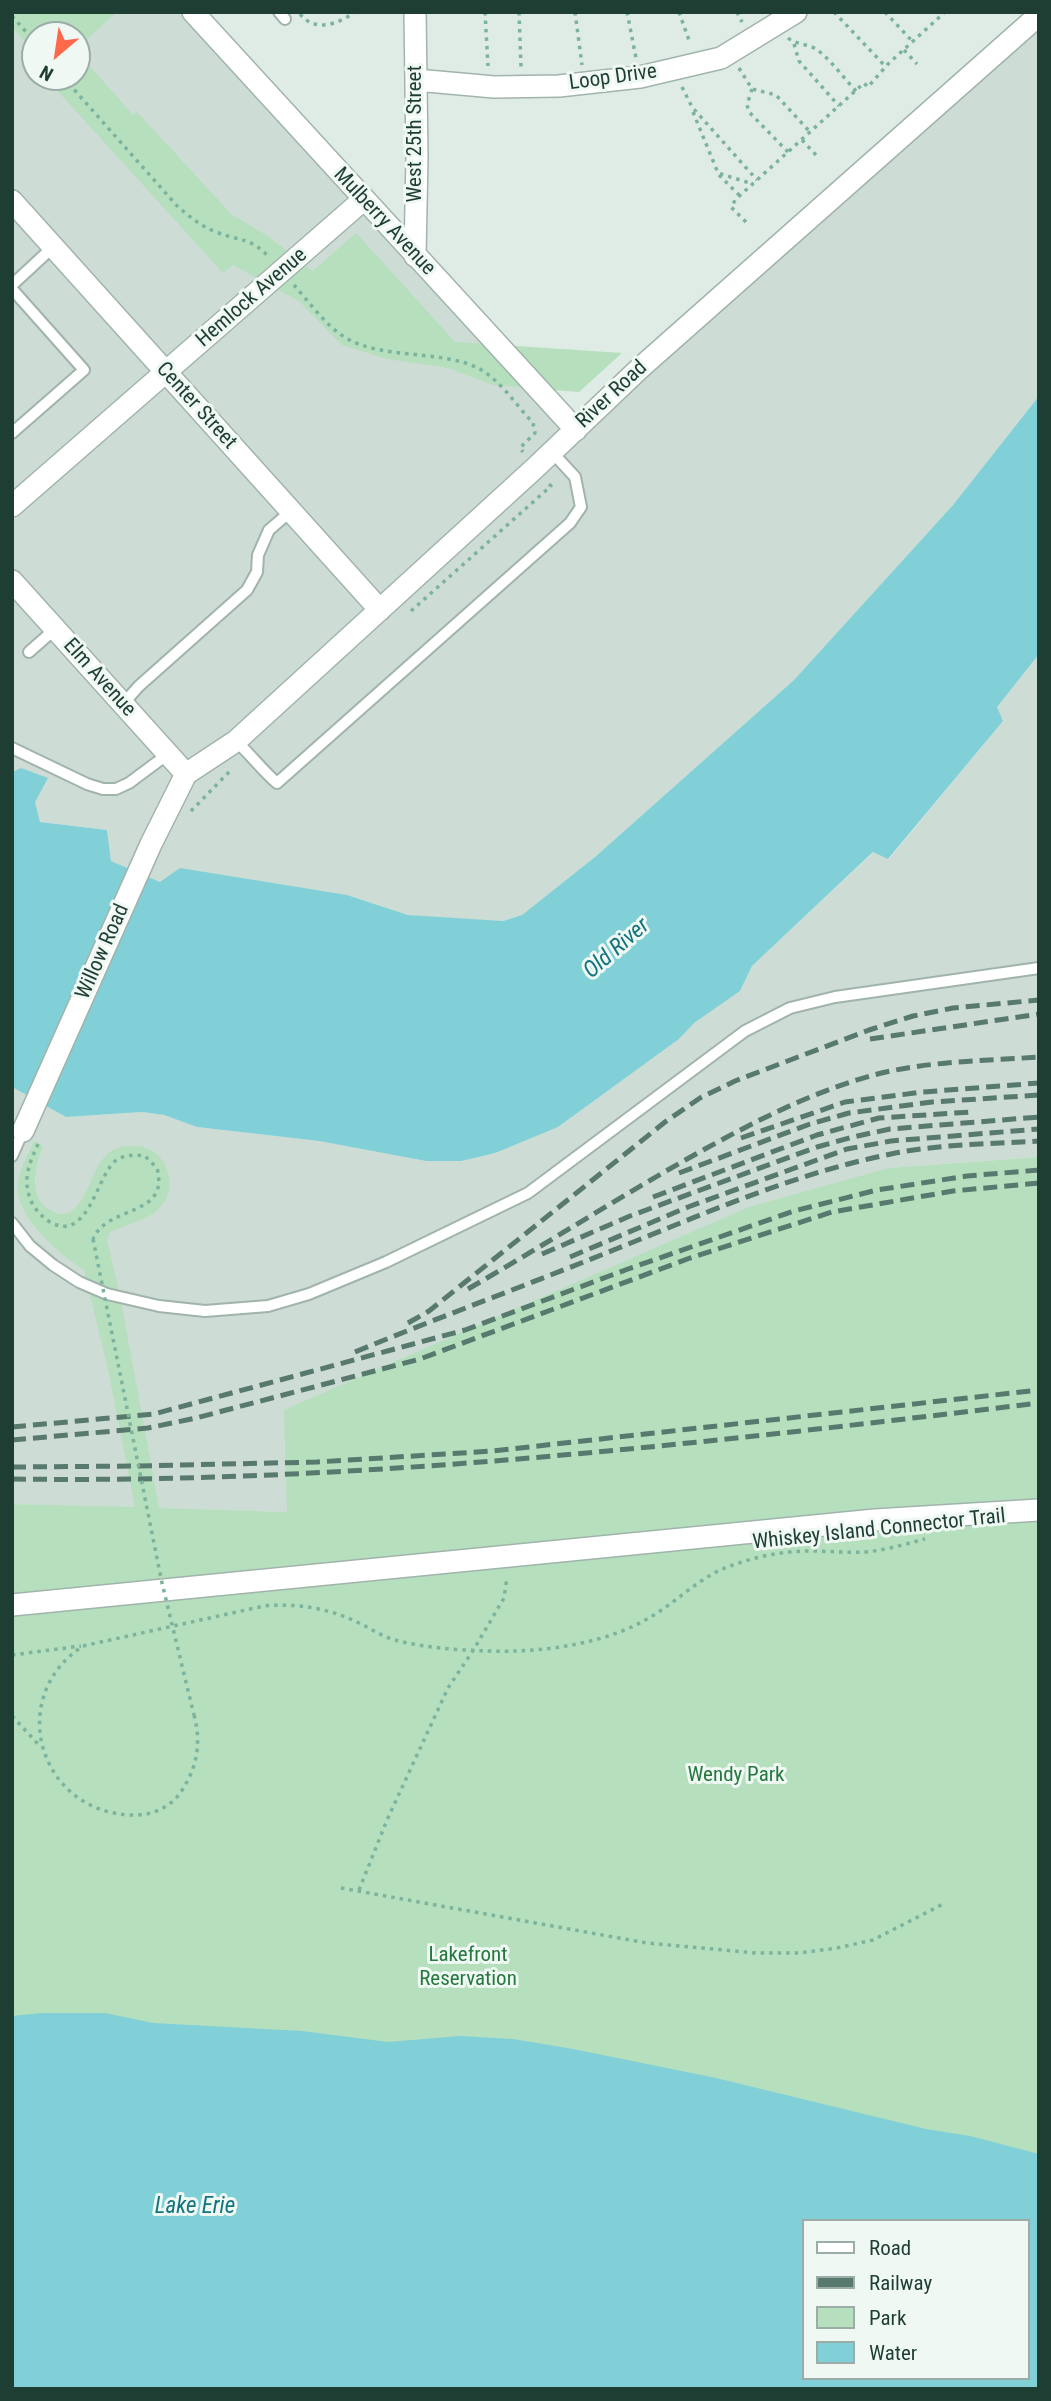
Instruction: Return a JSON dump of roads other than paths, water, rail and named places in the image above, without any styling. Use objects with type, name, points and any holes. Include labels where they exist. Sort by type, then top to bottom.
[{"type":"street","name":"Mulberry Avenue","points":[[193,12],[576,430]]},
{"type":"street","name":"West 25th Street","points":[[415,12],[415,256]]},
{"type":"street","name":"Loop Drive","points":[[416,80],[494,87],[559,86],[640,77],[721,58],[796,12]]},
{"type":"street","name":"River Road","points":[[186,774],[242,747],[380,610],[650,360],[1039,15]]},
{"type":"street","name":"Hemlock Avenue","points":[[12,506],[363,200]]},
{"type":"street","name":"Center Street","points":[[12,201],[380,610]]},
{"type":"street","name":"Elm Avenue","points":[[12,581],[186,774]]},
{"type":"street","name":"Willow Road","points":[[30,1137],[151,844],[186,774]]},
{"type":"street","points":[[12,1605],[875,1520],[1039,1510]]},
{"type":"lane","points":[[12,433],[84,370],[12,287],[53,247]]},
{"type":"lane","points":[[242,747],[277,783],[570,523],[581,507],[575,477],[552,453]]},
{"type":"lane","points":[[122,704],[247,590],[257,572],[257,555],[269,530],[290,512]]},
{"type":"lane","points":[[29,652],[55,629]]},
{"type":"lane","points":[[12,748],[103,789],[116,789],[129,783],[168,754]]},
{"type":"lane","points":[[12,1223],[30,1246],[53,1265],[79,1282],[107,1294],[135,1302],[196,1310],[238,1310],[268,1306],[309,1294],[386,1262],[528,1193],[746,1031],[790,1008],[835,998],[1039,968]]},
{"type":"lane","points":[[12,1156],[30,1137]]},
{"type":"water","name":"Old River","points":[[1039,396],[1039,654],[997,707],[1003,721],[888,859],[873,852],[752,966],[740,991],[558,1127],[495,1153],[461,1161],[426,1161],[319,1141],[197,1127],[164,1115],[142,1112],[66,1117],[12,1087],[12,772],[21,768],[48,778],[35,802],[40,822],[107,830],[111,861],[160,882],[180,868],[347,895],[408,915],[503,921],[522,915],[595,857],[794,680],[953,505]]},
{"type":"water","name":"Lake Erie","points":[[105,2013],[153,2023],[302,2031],[388,2042],[460,2036],[513,2039],[716,2078],[1039,2154],[1039,2389],[12,2389],[12,2016]]},
{"type":"railway","points":[[408,1323],[429,1311],[665,1122],[700,1098],[735,1081],[913,1016],[953,1008],[1039,1000]]},
{"type":"railway","points":[[870,1039],[1039,1014]]},
{"type":"railway","points":[[468,1289],[687,1159],[753,1123],[822,1092],[870,1076],[911,1067],[1039,1057]]},
{"type":"railway","points":[[741,1138],[845,1102],[923,1092],[1039,1083]]},
{"type":"railway","points":[[679,1173],[810,1124],[849,1113],[932,1102],[1039,1095]]},
{"type":"railway","points":[[653,1197],[817,1135],[879,1118],[971,1112]]},
{"type":"railway","points":[[542,1254],[630,1216],[817,1147],[853,1137],[890,1129],[1039,1117]]},
{"type":"railway","points":[[570,1257],[688,1207],[847,1149],[891,1141],[1039,1129]]},
{"type":"railway","points":[[355,1352],[718,1208],[821,1172],[927,1148],[1039,1141]]},
{"type":"railway","points":[[12,1427],[154,1414],[465,1330],[794,1211],[877,1190],[967,1176],[1039,1170]]},
{"type":"railway","points":[[12,1440],[148,1428],[196,1418],[420,1359],[690,1258],[832,1212],[953,1191],[1039,1183]]},
{"type":"railway","points":[[12,1467],[317,1462],[493,1451],[1039,1390]]},
{"type":"railway","points":[[12,1479],[141,1479],[398,1468],[655,1446],[1039,1403]]},
{"type":"park label","name":"Wendy Park","points":[[736,1776]]},
{"type":"park label","name":"Lakefront Reservation","points":[[468,1968]]}]
